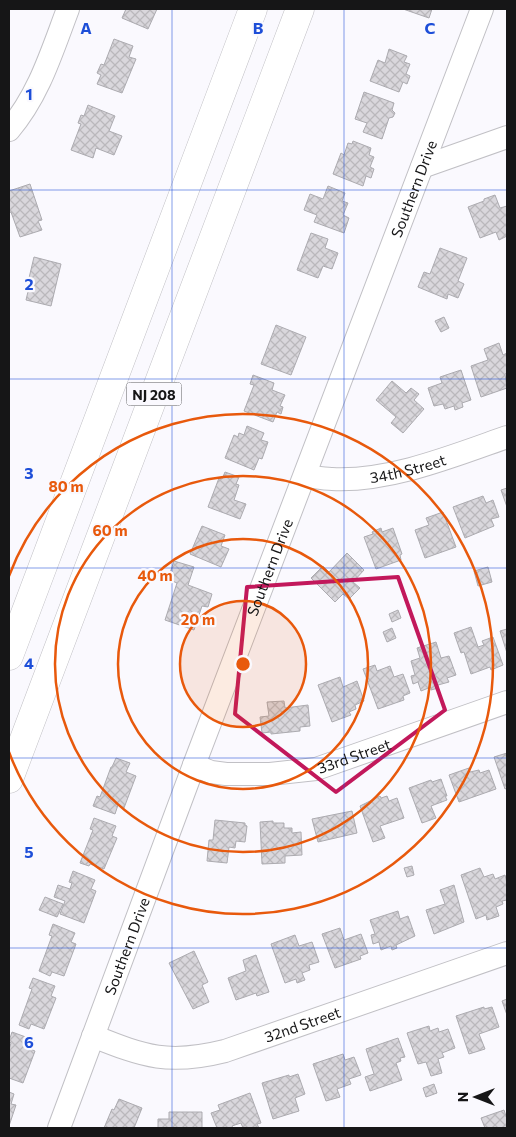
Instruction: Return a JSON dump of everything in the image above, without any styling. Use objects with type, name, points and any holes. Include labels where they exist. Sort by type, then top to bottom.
[{"type":"highway","name":"NJ 208","points":[[9,656],[253,9]]},
{"type":"highway","name":"NJ 208","points":[[9,779],[300,9]]},
{"type":"street","points":[[9,130],[32,98],[68,9]]},
{"type":"street","name":"Southern Drive","points":[[59,1128],[194,765],[482,9]]},
{"type":"street","points":[[422,167],[507,137]]},
{"type":"street","name":"34th Street","points":[[305,476],[341,479],[392,473],[507,437]]},
{"type":"street","name":"33rd Street","points":[[194,765],[211,772],[226,774],[270,774],[316,769],[507,702]]},
{"type":"street","name":"32nd Street","points":[[93,1036],[128,1050],[152,1056],[176,1059],[200,1057],[225,1051],[507,953]]},
{"type":"highlighted area","points":[[398,577],[445,710],[336,792],[235,714],[247,587]]},
{"type":"building","points":[[126,9],[157,9],[148,29],[122,18]]},
{"type":"building","points":[[403,9],[432,9],[429,18]]},
{"type":"building","points":[[114,39],[133,46],[129,57],[136,59],[122,93],[97,84],[101,75],[97,73],[101,64],[104,65]]},
{"type":"building","points":[[389,49],[407,56],[404,62],[410,64],[406,74],[410,76],[407,84],[403,82],[399,92],[370,81],[378,60],[385,63]]},
{"type":"building","points":[[364,92],[394,103],[392,110],[395,113],[393,117],[389,118],[382,139],[363,132],[367,123],[355,119]]},
{"type":"building","points":[[88,105],[115,116],[109,131],[122,136],[114,155],[96,148],[93,158],[71,150],[81,124],[78,123],[81,115],[84,116]]},
{"type":"building","points":[[353,141],[371,148],[369,155],[374,157],[370,167],[374,169],[371,178],[366,176],[363,186],[333,174],[341,153],[344,155],[348,143],[352,144]]},
{"type":"building","points":[[30,184],[42,220],[38,221],[42,230],[20,237],[11,212],[9,213],[9,191]]},
{"type":"building","points":[[328,186],[345,193],[342,201],[348,203],[343,215],[349,218],[344,233],[314,222],[317,215],[304,210],[310,194],[323,199]]},
{"type":"building","points":[[495,195],[500,208],[507,206],[507,236],[499,240],[496,232],[480,238],[468,207]]},
{"type":"building","points":[[311,233],[328,239],[325,248],[338,253],[332,269],[323,266],[318,278],[297,270]]},
{"type":"building","points":[[440,248],[467,258],[458,281],[464,284],[458,298],[448,294],[447,299],[418,287],[424,272],[430,274]]},
{"type":"building","points":[[34,257],[61,264],[51,306],[26,300]]},
{"type":"building","points":[[444,317],[449,328],[441,332],[435,321]]},
{"type":"building","points":[[276,325],[306,337],[291,375],[261,364]]},
{"type":"building","points":[[499,343],[503,355],[507,353],[507,373],[505,374],[507,388],[481,397],[471,366],[488,360],[484,349]]},
{"type":"building","points":[[461,370],[471,400],[462,403],[463,407],[455,410],[454,406],[445,409],[443,404],[434,406],[428,388],[442,383],[440,377]]},
{"type":"building","points":[[253,375],[274,383],[272,390],[285,395],[280,406],[283,407],[281,414],[277,412],[273,422],[244,411],[254,385],[250,384]]},
{"type":"building","points":[[392,381],[406,393],[411,388],[419,394],[414,400],[424,409],[403,433],[391,423],[396,417],[376,400]]},
{"type":"building","points":[[247,426],[264,433],[261,440],[268,442],[262,459],[259,458],[254,470],[225,458],[234,435],[238,437],[239,433],[244,435]]},
{"type":"building","points":[[225,472],[239,477],[236,484],[239,485],[234,500],[246,504],[240,519],[208,507],[219,478],[222,479]]},
{"type":"building","points":[[507,488],[507,507],[501,490]]},
{"type":"building","points":[[483,496],[486,503],[493,500],[499,517],[491,519],[494,526],[465,538],[453,507]]},
{"type":"building","points":[[443,512],[456,547],[425,558],[415,530],[429,525],[426,518]]},
{"type":"building","points":[[202,526],[225,535],[221,546],[229,549],[221,567],[190,554]]},
{"type":"building","points":[[381,528],[382,532],[393,528],[402,554],[400,555],[401,560],[376,569],[364,537],[373,534],[372,532]]},
{"type":"building","points":[[347,553],[364,570],[353,582],[360,588],[349,599],[343,594],[335,602],[311,578],[323,566],[329,572]]},
{"type":"building","points":[[174,561],[194,567],[188,585],[212,594],[208,607],[202,606],[194,630],[165,620],[177,583],[168,579]]},
{"type":"building","points":[[488,567],[492,582],[478,586],[474,571]]},
{"type":"building","points":[[398,610],[401,618],[392,622],[389,614]]},
{"type":"building","points":[[471,627],[478,647],[484,645],[482,641],[493,637],[503,665],[491,670],[490,667],[471,674],[464,652],[461,653],[454,633]]},
{"type":"building","points":[[392,628],[396,638],[387,642],[383,632]]},
{"type":"building","points":[[507,629],[507,653],[500,631]]},
{"type":"building","points":[[436,642],[441,658],[449,656],[456,675],[447,678],[449,682],[438,685],[438,688],[431,690],[431,687],[421,691],[418,682],[413,684],[411,676],[415,675],[411,661],[420,658],[417,648]]},
{"type":"building","points":[[375,665],[377,671],[390,666],[394,677],[403,674],[410,693],[403,696],[404,700],[378,709],[363,669]]},
{"type":"building","points":[[340,677],[343,687],[357,681],[364,701],[355,705],[356,709],[349,712],[351,715],[332,722],[318,685]]},
{"type":"building","points":[[284,701],[285,708],[308,705],[310,726],[300,727],[300,731],[262,733],[260,717],[269,716],[267,702]]},
{"type":"building","points":[[507,753],[507,788],[505,789],[494,757]]},
{"type":"building","points":[[116,758],[130,763],[126,772],[136,776],[124,808],[118,805],[115,814],[93,806],[97,796],[100,797]]},
{"type":"building","points":[[469,768],[470,772],[479,770],[480,773],[489,770],[496,789],[459,802],[449,775]]},
{"type":"building","points":[[441,779],[447,800],[431,806],[436,818],[422,823],[409,788],[431,780],[432,782]]},
{"type":"building","points":[[380,796],[381,798],[387,796],[389,801],[397,798],[404,818],[380,826],[385,838],[373,842],[360,806]]},
{"type":"building","points":[[352,811],[357,833],[318,842],[312,819]]},
{"type":"building","points":[[94,818],[116,826],[112,836],[117,838],[104,869],[80,863],[93,830],[90,829]]},
{"type":"building","points":[[215,820],[245,823],[247,826],[245,842],[236,841],[235,848],[229,847],[227,863],[207,861],[209,840],[213,840]]},
{"type":"building","points":[[273,821],[273,823],[284,823],[284,828],[292,828],[292,833],[301,832],[302,855],[285,856],[285,863],[262,864],[260,822]]},
{"type":"building","points":[[412,866],[414,875],[407,877],[404,868]]},
{"type":"building","points":[[480,868],[484,877],[493,874],[495,879],[505,875],[507,883],[507,900],[502,901],[503,904],[496,907],[499,916],[487,920],[486,915],[476,919],[461,875]]},
{"type":"building","points":[[73,871],[95,880],[91,889],[96,891],[84,923],[60,914],[65,901],[54,897],[58,885],[70,889],[72,883],[69,882]]},
{"type":"building","points":[[454,885],[464,922],[434,934],[426,910],[445,904],[440,890]]},
{"type":"building","points":[[45,897],[63,904],[57,917],[39,910]]},
{"type":"building","points":[[398,911],[400,919],[408,916],[415,936],[396,945],[397,948],[392,950],[391,946],[381,950],[379,942],[373,944],[371,935],[375,934],[370,920]]},
{"type":"building","points":[[53,924],[75,933],[71,942],[76,944],[64,976],[52,972],[50,976],[39,971],[52,936],[49,935]]},
{"type":"building","points":[[340,928],[344,940],[361,934],[368,953],[360,956],[361,959],[335,968],[322,934]]},
{"type":"building","points":[[295,935],[299,946],[312,942],[319,962],[309,965],[310,970],[302,973],[305,980],[297,983],[296,979],[285,983],[271,944]]},
{"type":"building","points":[[194,951],[208,982],[202,985],[209,1002],[193,1009],[169,963]]},
{"type":"building","points":[[256,955],[269,992],[257,996],[256,993],[236,1000],[228,978],[246,971],[243,960]]},
{"type":"building","points":[[33,978],[55,986],[51,996],[56,998],[44,1029],[31,1024],[29,1029],[19,1025],[32,989],[29,988]]},
{"type":"building","points":[[507,999],[507,1015],[502,1001]]},
{"type":"building","points":[[484,1007],[484,1009],[492,1007],[499,1027],[479,1034],[485,1049],[469,1054],[456,1016]]},
{"type":"building","points":[[429,1026],[430,1031],[438,1028],[439,1032],[448,1029],[455,1048],[442,1053],[444,1057],[438,1059],[442,1073],[431,1076],[426,1062],[418,1064],[407,1033]]},
{"type":"building","points":[[12,1032],[34,1040],[30,1049],[35,1051],[23,1083],[9,1078],[9,1050],[11,1043],[9,1041]]},
{"type":"building","points":[[398,1038],[405,1057],[400,1058],[401,1061],[396,1063],[402,1080],[370,1091],[365,1077],[374,1074],[366,1049]]},
{"type":"building","points":[[343,1054],[345,1060],[354,1057],[361,1075],[349,1079],[351,1084],[337,1089],[340,1097],[326,1101],[313,1064]]},
{"type":"building","points":[[298,1074],[305,1094],[295,1098],[299,1111],[273,1119],[262,1083]]},
{"type":"building","points":[[434,1084],[437,1093],[426,1097],[423,1088]]},
{"type":"building","points":[[9,1092],[14,1094],[11,1104],[16,1105],[9,1126]]},
{"type":"building","points":[[250,1093],[261,1123],[257,1124],[259,1128],[243,1128],[241,1123],[232,1126],[233,1128],[217,1128],[211,1113],[220,1110],[218,1105]]},
{"type":"building","points":[[119,1099],[142,1108],[134,1128],[104,1128],[112,1109],[114,1110]]},
{"type":"building","points":[[504,1110],[507,1128],[485,1128],[481,1118]]},
{"type":"building","points":[[169,1112],[202,1112],[202,1128],[158,1128],[158,1119],[169,1119]]}]
